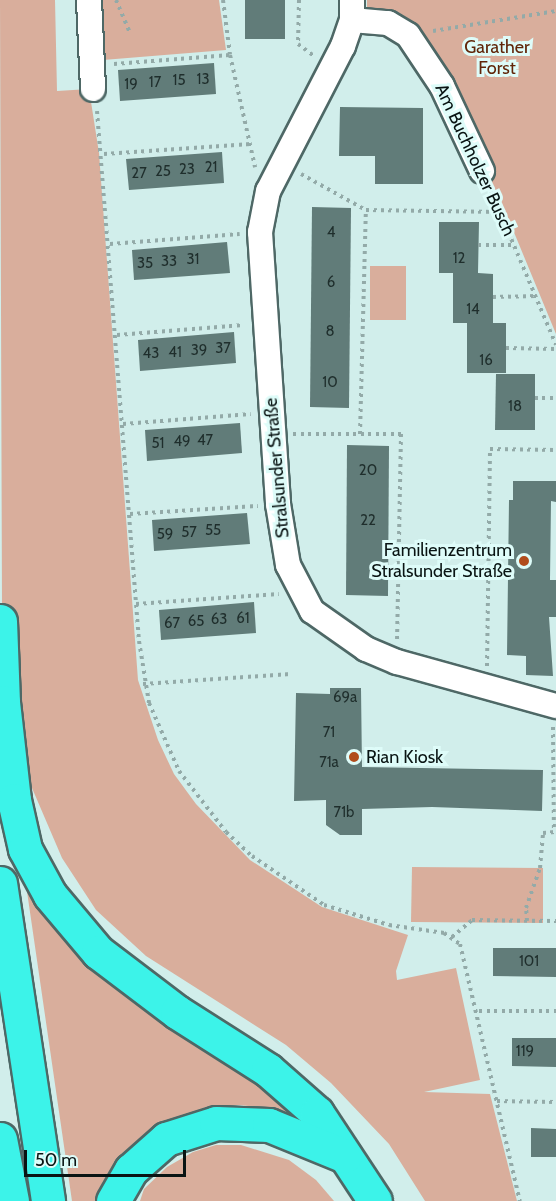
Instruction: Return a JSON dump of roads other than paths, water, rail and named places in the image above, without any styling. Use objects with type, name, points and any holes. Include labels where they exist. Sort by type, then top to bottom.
[{"type":"highway","points":[[0,621],[3,702],[14,800],[25,849],[50,895],[98,952],[177,1012],[268,1070],[316,1113],[375,1201]]},
{"type":"highway","points":[[0,883],[46,1187]]},
{"type":"highway","points":[[113,1201],[131,1170],[166,1138],[216,1123],[269,1125],[345,1156]]},
{"type":"highway","points":[[0,1139],[12,1201]]},
{"type":"street","points":[[89,0],[93,78]]},
{"type":"street","name":"Am Buchholzer Busch","points":[[352,10],[388,23],[408,34],[442,86],[482,171]]},
{"type":"street","name":"Stralsunder Straße","points":[[352,10],[330,70],[278,170],[262,209],[260,232],[278,504],[288,565],[312,611],[332,628],[366,649],[397,662],[486,684],[554,705]]},
{"type":"place","name":"Familienzentrum Stralsunder Straße","points":[[524,561]]},
{"type":"place","name":"Rian Kiosk","points":[[354,757]]},
{"type":"park label","name":"Garather Forst","points":[[497,58]]}]
